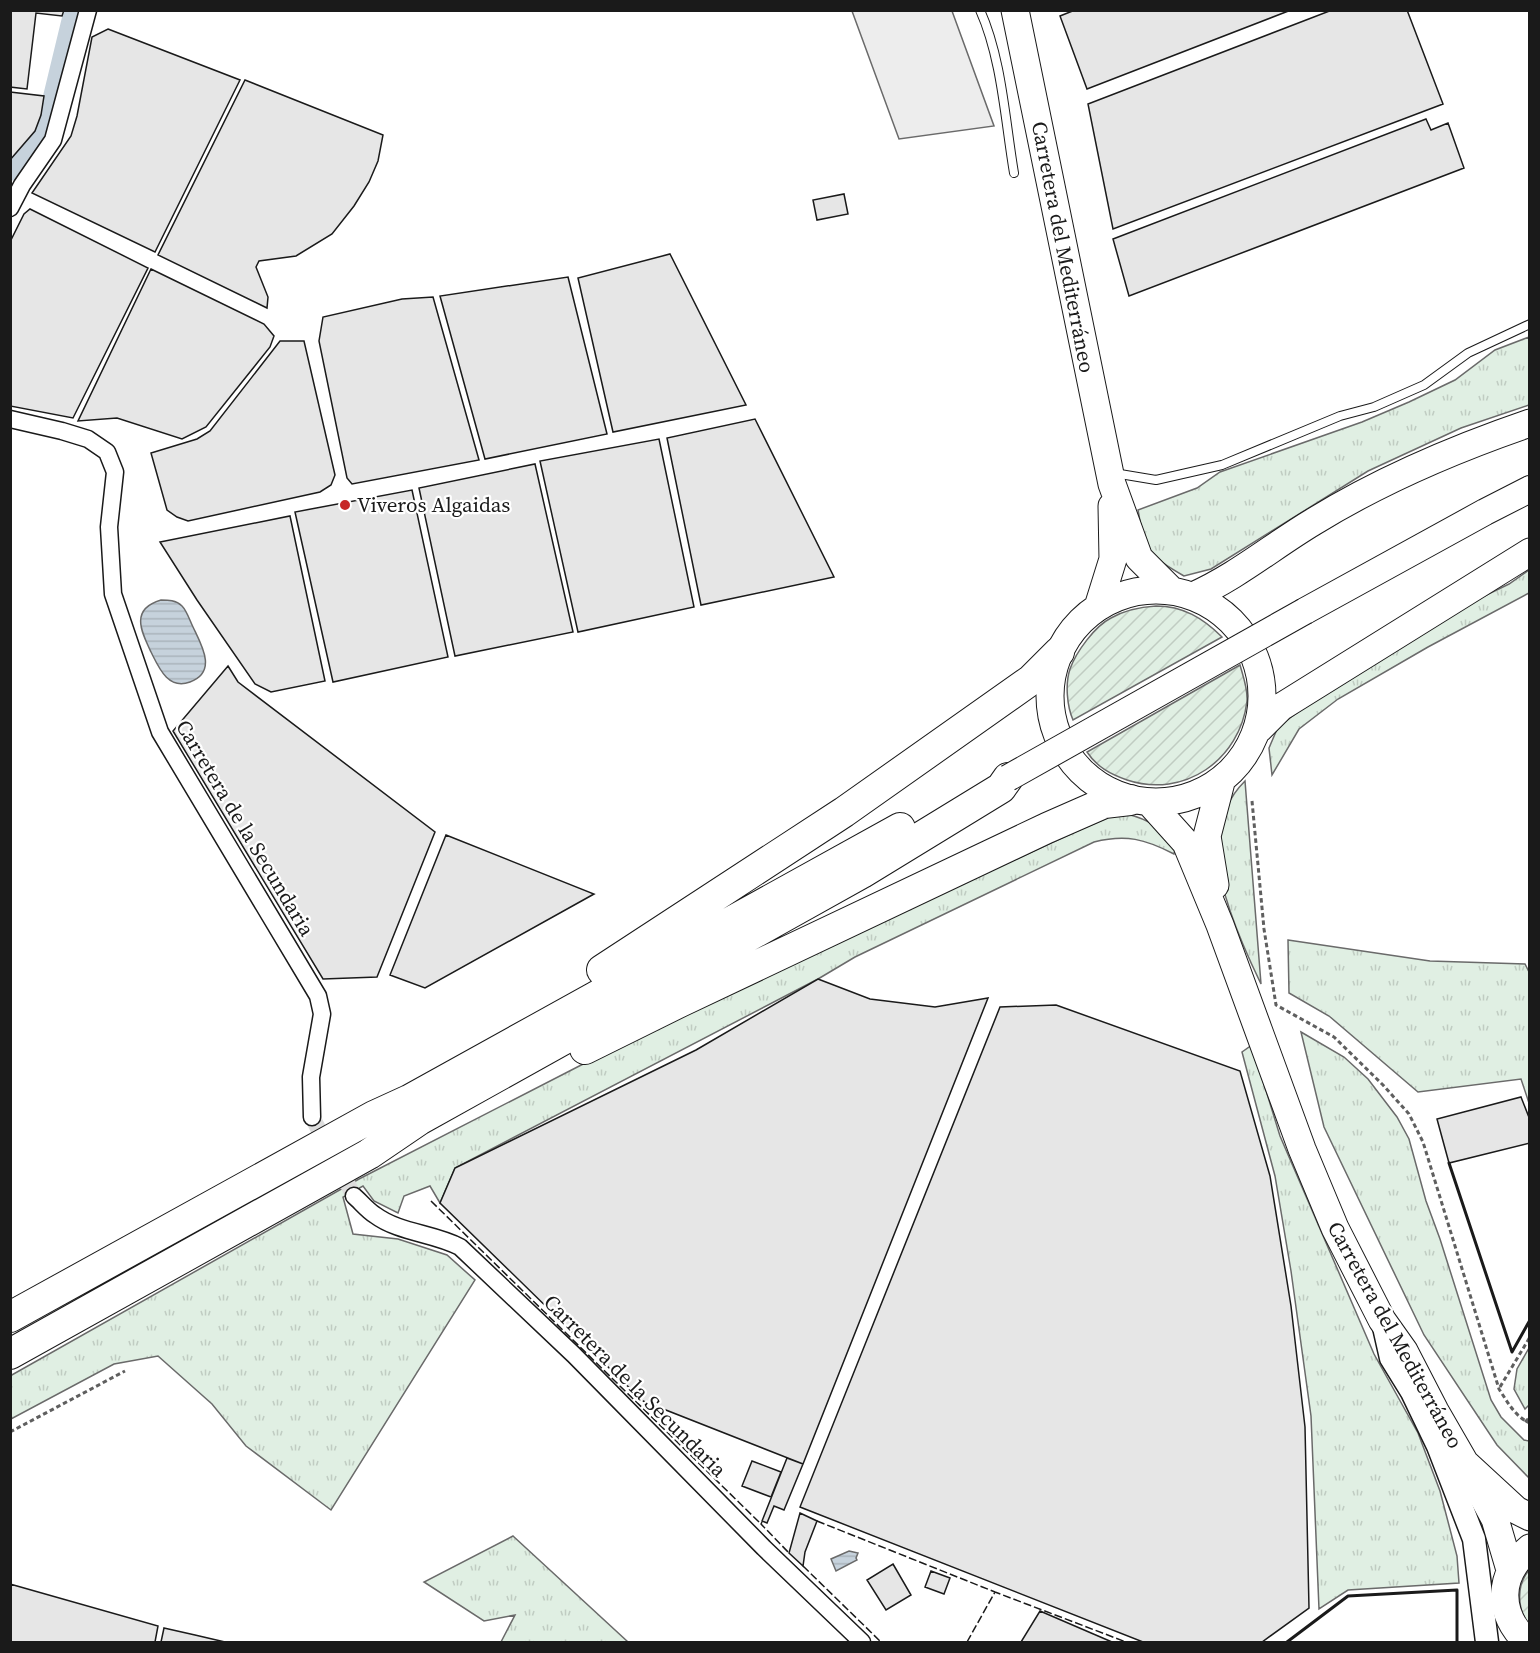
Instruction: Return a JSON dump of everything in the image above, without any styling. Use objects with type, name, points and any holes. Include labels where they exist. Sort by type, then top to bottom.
[{"type":"highway","name":"Carretera del Mediterráneo","points":[[1015,10],[1110,478],[1139,558],[1182,593]]},
{"type":"highway","points":[[374,1116],[402,1092],[530,1016],[844,812],[1031,680],[1059,652],[1075,627],[1098,607],[1121,596],[1146,590],[1182,593],[1212,587],[1314,521],[1383,483],[1468,445],[1530,423]]},
{"type":"highway","name":"Carretera del Mediterráneo","points":[[1098,607],[1113,559],[1110,478]]},
{"type":"highway","points":[[10,1354],[369,1154],[680,1002],[1037,833],[1104,804],[1175,802],[1199,794],[1221,782],[1244,758],[1259,729],[1281,706],[1530,552]]},
{"type":"highway","points":[[1182,593],[1221,612],[1244,635],[1259,664],[1264,697],[1259,729]]},
{"type":"highway","points":[[1059,652],[1050,682],[1051,713],[1060,742],[1077,768],[1101,788],[1140,802]]},
{"type":"highway","points":[[10,1317],[374,1116],[409,1100],[867,845],[995,779],[1008,778]]},
{"type":"highway","points":[[369,1154],[419,1120],[862,873],[1000,788],[1008,778]]},
{"type":"highway","name":"Carretera del Mediterráneo","points":[[1221,782],[1207,836],[1221,925]]},
{"type":"highway","name":"Carretera del Mediterráneo","points":[[1140,802],[1186,843],[1221,925],[1302,1149],[1335,1228],[1382,1320],[1404,1351],[1435,1411],[1466,1463],[1516,1510],[1530,1517]]},
{"type":"highway","points":[[1466,1463],[1495,1519],[1510,1570]]},
{"type":"highway","points":[[1527,1642],[1517,1633],[1508,1617],[1504,1600],[1510,1570],[1530,1548]]},
{"type":"main road","points":[[1008,778],[1305,611],[1530,489]]},
{"type":"main road","points":[[1382,1320],[1391,1358],[1412,1392],[1438,1446],[1474,1539],[1487,1642]]},
{"type":"main road","points":[[1492,1642],[1504,1600]]},
{"type":"street","points":[[10,208],[22,185],[53,140],[88,10]]},
{"type":"street","name":"Carretera de la Secundaria","points":[[10,419],[88,439],[107,452],[115,472],[109,527],[113,594],[160,732],[318,996],[322,1014],[311,1077],[312,1117]]},
{"type":"street","name":"Carretera de la Secundaria","points":[[354,1196],[376,1216],[401,1227],[445,1239],[460,1247],[574,1355],[764,1548],[862,1642]]},
{"type":"lane","points":[[980,10],[990,31],[1014,173]]},
{"type":"lane","points":[[1110,478],[1156,480],[1222,465],[1340,416],[1374,407],[1424,385],[1468,353],[1530,324]]},
{"type":"path","points":[[1252,801],[1264,929],[1276,1005],[1334,1037],[1409,1114],[1423,1142],[1499,1389],[1511,1408],[1527,1422],[1530,1416]]},
{"type":"path","points":[[1499,1389],[1530,1337]]},
{"type":"path","points":[[10,1432],[125,1371]]},
{"type":"green space","points":[[1529,337],[1529,405],[1461,428],[1368,471],[1211,569],[1184,576],[1155,557],[1146,543],[1138,510],[1197,488],[1220,472],[1362,422],[1409,402],[1455,380],[1495,350]]},
{"type":"green space","points":[[1529,570],[1529,593],[1338,699],[1299,729],[1272,775],[1269,748],[1278,727],[1318,697],[1447,614],[1509,584]]},
{"type":"green space","points":[[1156,606],[1175,608],[1192,614],[1222,637],[1073,720],[1067,695],[1068,675],[1081,648],[1099,627],[1116,615],[1133,609]]},
{"type":"green space","points":[[1240,665],[1247,696],[1242,722],[1233,741],[1221,757],[1206,770],[1188,779],[1169,784],[1148,784],[1127,780],[1110,772],[1095,762],[1087,752]]},
{"type":"green space","points":[[1245,781],[1261,984],[1228,905],[1218,855],[1227,808]]},
{"type":"green space","points":[[1127,814],[1154,825],[1164,833],[1176,844],[1174,854],[1135,839],[1116,838],[1094,842],[855,957],[818,979],[455,1168],[440,1203],[430,1186],[404,1196],[398,1213],[374,1201],[363,1186],[343,1197],[353,1234],[398,1239],[447,1255],[475,1280],[331,1510],[246,1446],[212,1404],[158,1356],[114,1364],[11,1419],[10,1376],[359,1179],[589,1061],[877,923],[1077,831],[1114,815]]},
{"type":"green space","points":[[1288,940],[1430,961],[1525,964],[1530,974],[1529,1103],[1521,1079],[1418,1092],[1329,1016],[1289,993]]},
{"type":"green space","points":[[1301,1032],[1344,1057],[1368,1079],[1397,1117],[1409,1139],[1426,1201],[1491,1400],[1501,1417],[1524,1440],[1529,1441],[1529,1478],[1497,1445],[1424,1335],[1324,1127]]},
{"type":"green space","points":[[1252,1045],[1280,1136],[1374,1354],[1418,1433],[1440,1491],[1457,1556],[1459,1583],[1348,1590],[1319,1609],[1311,1416],[1275,1176],[1242,1052]]},
{"type":"green space","points":[[1529,1348],[1529,1405],[1525,1409],[1514,1389],[1517,1369]]},
{"type":"green space","points":[[513,1536],[628,1642],[501,1642],[515,1615],[484,1621],[424,1582]]},
{"type":"green space","points":[[1529,1570],[1529,1625],[1520,1605],[1520,1590]]},
{"type":"shaded area","points":[[852,11],[952,11],[994,126],[899,139]]},
{"type":"shaded area","points":[[161,600],[175,601],[184,608],[203,649],[205,665],[203,672],[190,682],[176,683],[165,676],[157,665],[144,636],[142,615],[151,604]]},
{"type":"shaded area","points":[[849,1551],[858,1553],[857,1560],[836,1571],[831,1559]]},
{"type":"building","points":[[10,10],[64,10],[62,16],[36,13],[27,89],[10,87]]},
{"type":"building","points":[[1075,10],[1291,10],[1087,89],[1060,16]]},
{"type":"building","points":[[1332,10],[1407,10],[1443,104],[1113,229],[1088,104]]},
{"type":"building","points":[[108,29],[240,80],[155,252],[32,193],[71,136],[92,37]]},
{"type":"building","points":[[245,80],[383,135],[378,161],[369,182],[332,234],[296,256],[259,261],[256,267],[268,297],[267,308],[158,255]]},
{"type":"building","points":[[10,92],[44,96],[41,115],[35,131],[10,160]]},
{"type":"building","points":[[1426,119],[1431,130],[1448,123],[1464,168],[1129,296],[1113,239]]},
{"type":"building","points":[[844,194],[848,214],[817,220],[813,200]]},
{"type":"building","points":[[30,209],[148,268],[73,418],[10,406],[10,242],[24,214]]},
{"type":"building","points":[[670,254],[746,405],[613,432],[578,278]]},
{"type":"building","points":[[151,269],[264,324],[274,336],[270,347],[206,427],[182,439],[117,418],[78,421]]},
{"type":"building","points":[[568,277],[607,434],[485,459],[440,296]]},
{"type":"building","points":[[433,297],[479,460],[352,484],[347,478],[319,341],[323,317],[402,299]]},
{"type":"building","points":[[280,341],[304,341],[335,475],[331,485],[320,492],[188,521],[177,517],[167,510],[151,453],[197,439],[210,431]]},
{"type":"building","points":[[755,419],[834,577],[701,605],[667,438]]},
{"type":"building","points":[[659,439],[694,607],[578,632],[540,461]]},
{"type":"building","points":[[535,464],[573,632],[455,656],[419,488]]},
{"type":"building","points":[[412,490],[448,657],[333,682],[295,512]]},
{"type":"building","points":[[290,516],[325,681],[271,692],[255,684],[160,542]]},
{"type":"building","points":[[228,666],[238,682],[435,832],[377,977],[323,979],[173,731]]},
{"type":"building","points":[[446,835],[594,894],[425,988],[390,975]]},
{"type":"building","points":[[818,979],[870,999],[935,1007],[988,998],[803,1464],[643,1401],[440,1203],[455,1168],[696,1050]]},
{"type":"building","points":[[1056,1005],[1240,1071],[1270,1176],[1291,1306],[1305,1427],[1309,1608],[1262,1642],[1143,1642],[800,1507],[1000,1007]]},
{"type":"building","points":[[1521,1097],[1530,1120],[1530,1143],[1449,1163],[1437,1119]]},
{"type":"building","points":[[787,1458],[803,1464],[784,1510],[774,1506],[767,1523],[762,1521]]},
{"type":"building","points":[[752,1461],[781,1472],[771,1497],[742,1486]]},
{"type":"building","points":[[800,1513],[817,1521],[805,1552],[803,1566],[789,1553]]},
{"type":"building","points":[[893,1564],[911,1595],[886,1610],[867,1580]]},
{"type":"building","points":[[931,1571],[950,1578],[944,1594],[925,1587]]},
{"type":"building","points":[[10,1584],[158,1626],[155,1642],[10,1642]]},
{"type":"building","points":[[1040,1611],[1112,1642],[1021,1642]]},
{"type":"building","points":[[164,1628],[195,1635],[225,1642],[161,1642]]},
{"type":"waterway","points":[[10,171],[45,130],[74,10]]},
{"type":"tunnel","points":[[312,1117],[354,1196]]},
{"type":"fence","points":[[431,1201],[761,1524]]},
{"type":"fence","points":[[817,1521],[995,1592]]},
{"type":"fence","points":[[762,1522],[761,1524],[789,1553]]},
{"type":"fence","points":[[803,1566],[881,1642]]},
{"type":"fence","points":[[967,1642],[995,1592],[1126,1642]]},
{"type":"wall","points":[[1449,1163],[1512,1352],[1530,1320]]},
{"type":"wall","points":[[1287,1642],[1348,1596],[1457,1590],[1457,1642]]},
{"type":"place","name":"Viveros Algaidas","points":[[345,505]]}]
